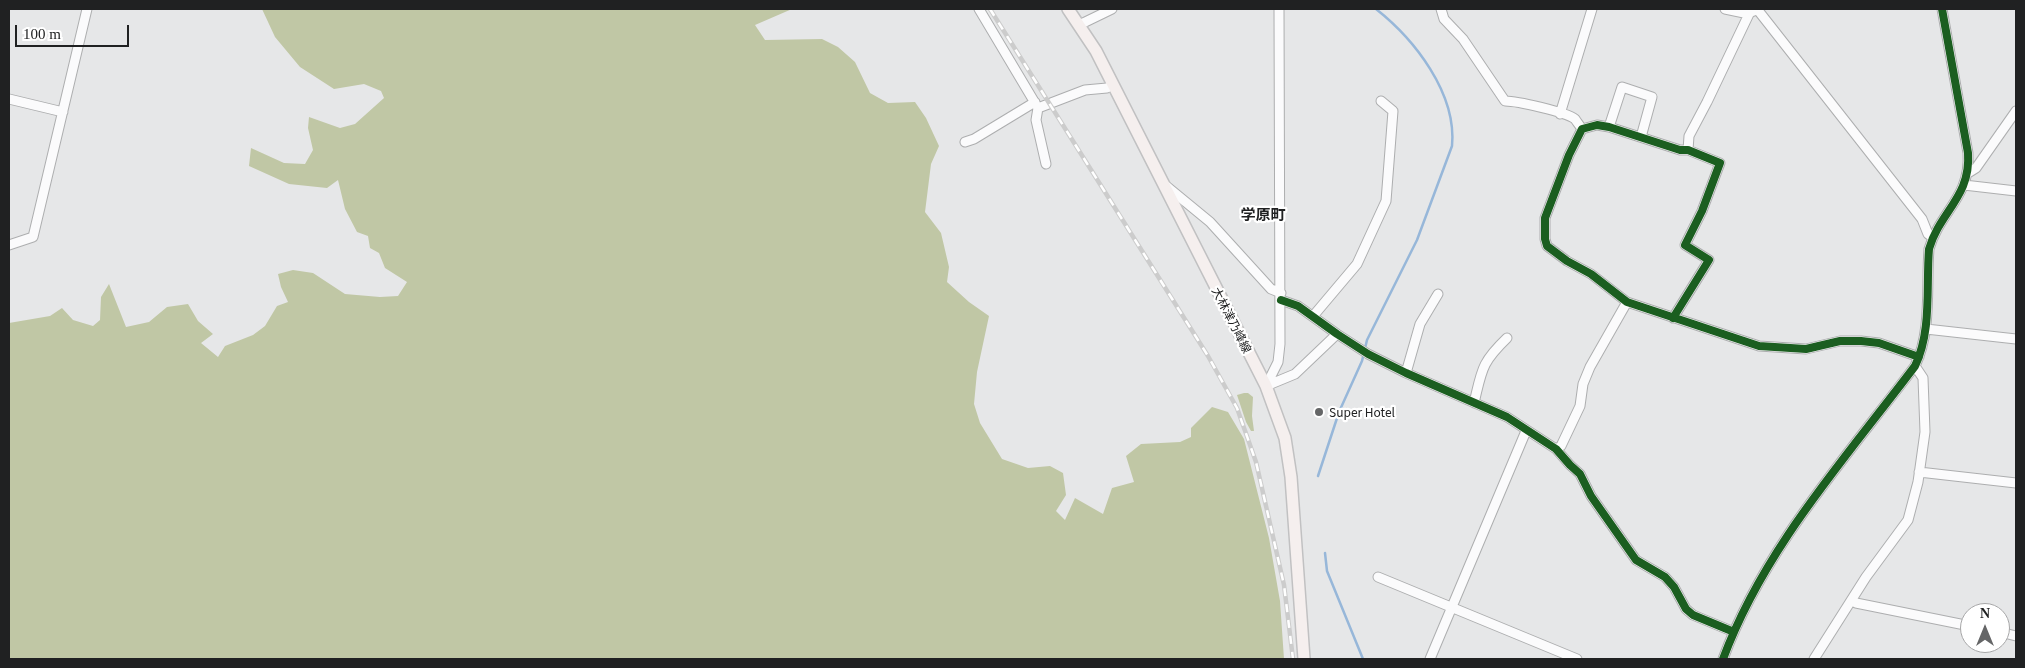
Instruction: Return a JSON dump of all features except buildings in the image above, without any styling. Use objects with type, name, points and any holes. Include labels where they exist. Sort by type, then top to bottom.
[{"type":"main road","name":"大林津乃峰線","points":[[1068,9],[1096,50],[1266,386],[1285,438],[1291,477],[1304,659]]},
{"type":"street","points":[[9,245],[33,236],[87,9]]},
{"type":"street","points":[[980,9],[1036,105],[1036,120],[1046,164]]},
{"type":"street","points":[[1079,25],[1112,9]]},
{"type":"street","points":[[1266,386],[1274,372],[1280,353],[1279,9]]},
{"type":"street","points":[[1441,9],[1444,19],[1463,39],[1505,101],[1514,101],[1574,118],[1582,129]]},
{"type":"street","points":[[1560,114],[1592,9]]},
{"type":"street","points":[[1726,9],[1756,10],[1916,211],[1928,234],[1932,236]]},
{"type":"street","points":[[1723,659],[1734,632],[1774,554],[1915,366],[1919,357],[1926,329],[1927,273],[1932,236],[1964,185],[1968,173],[1968,154],[1942,9]]},
{"type":"street","points":[[1688,150],[1689,136],[1756,10]]},
{"type":"street","points":[[965,142],[1036,105],[1085,90],[1107,88],[1113,85]]},
{"type":"street","points":[[1609,127],[1622,87],[1629,89],[1652,97],[1641,137]]},
{"type":"street","points":[[9,99],[63,112]]},
{"type":"street","points":[[1314,315],[1357,264],[1386,201],[1394,111],[1381,101]]},
{"type":"street","points":[[1968,173],[1976,168],[2016,112]]},
{"type":"street","points":[[1673,318],[1709,260],[1685,245],[1702,211],[1720,163],[1688,150],[1680,150],[1609,127],[1597,125],[1582,129],[1568,155],[1545,218],[1547,246],[1567,262],[1591,274],[1627,302],[1648,307],[1673,318],[1759,346],[1806,349],[1840,341],[1861,341],[1879,343],[1919,357]]},
{"type":"street","points":[[1162,182],[1210,222],[1271,289],[1281,297],[1314,315],[1337,334],[1368,354],[1406,373],[1506,417],[1556,449],[1570,466],[1580,474],[1591,496],[1636,560],[1665,577],[1674,587],[1686,609],[1693,615],[1734,632]]},
{"type":"street","points":[[1964,185],[2016,191]]},
{"type":"street","points":[[1406,373],[1420,324],[1438,294]]},
{"type":"street","points":[[1556,449],[1561,446],[1580,406],[1583,384],[1590,367],[1627,302]]},
{"type":"street","points":[[1926,329],[2016,339]]},
{"type":"street","points":[[1266,386],[1295,374],[1337,334]]},
{"type":"street","points":[[1474,403],[1484,364],[1506,338]]},
{"type":"street","points":[[1814,659],[1866,577],[1908,520],[1925,444],[1925,392],[1923,378],[1915,366]]},
{"type":"street","points":[[1430,659],[1526,431]]},
{"type":"street","points":[[1919,472],[2016,483]]},
{"type":"street","points":[[1378,577],[1578,659]]},
{"type":"street","points":[[1852,600],[1856,603],[1960,624]]},
{"type":"green space","points":[[262,9],[792,9],[755,25],[765,40],[822,39],[838,47],[855,62],[870,93],[888,103],[915,102],[926,118],[939,146],[931,164],[925,212],[941,233],[949,267],[947,282],[969,302],[989,316],[977,372],[974,404],[980,423],[1002,459],[1028,468],[1050,466],[1063,473],[1066,495],[1056,511],[1065,520],[1075,498],[1103,514],[1112,488],[1134,482],[1126,456],[1141,444],[1180,442],[1191,437],[1191,428],[1212,407],[1228,412],[1244,439],[1269,538],[1280,601],[1284,659],[9,659],[9,323],[50,316],[62,308],[73,320],[93,326],[100,320],[101,297],[109,284],[126,327],[149,322],[167,307],[188,304],[198,321],[213,334],[201,343],[218,357],[225,346],[253,335],[265,326],[277,306],[288,302],[281,287],[278,274],[293,270],[313,273],[345,294],[380,297],[398,296],[407,282],[385,268],[379,253],[370,248],[368,236],[357,232],[345,209],[338,180],[327,188],[289,184],[249,166],[251,148],[284,163],[305,164],[313,150],[308,128],[309,117],[340,128],[355,124],[384,98],[381,91],[364,84],[334,89],[300,67],[275,37]]},
{"type":"green space","points":[[1248,393],[1253,397],[1252,416],[1254,431],[1251,431],[1246,422],[1237,395]]},
{"type":"waterway","points":[[1318,476],[1339,412],[1362,361],[1367,340],[1417,240],[1452,146],[1452,126],[1448,106],[1440,87],[1430,69],[1405,36],[1376,9]]},
{"type":"waterway","points":[[1325,553],[1327,571],[1363,659]]},
{"type":"railway","points":[[990,9],[1208,356],[1237,408],[1256,462],[1284,585],[1293,659]]},
{"type":"cycle path","points":[[1723,659],[1740,618],[1760,579],[1783,542],[1834,470],[1915,366],[1920,352],[1926,324],[1929,249],[1940,224],[1960,193],[1968,168],[1968,153],[1942,9]]},
{"type":"cycle path","points":[[1673,318],[1709,260],[1685,245],[1702,211],[1720,163],[1688,150],[1680,150],[1609,127],[1597,125],[1582,129],[1569,155],[1545,218],[1545,239],[1547,246],[1567,261],[1591,274],[1627,302],[1759,346],[1806,349],[1840,341],[1861,341],[1879,343],[1919,357]]},
{"type":"cycle path","points":[[1281,300],[1298,306],[1368,354],[1406,373],[1507,417],[1556,449],[1580,474],[1591,496],[1636,560],[1665,577],[1674,587],[1686,609],[1693,615],[1734,632]]},
{"type":"place","name":"Super Hotel","points":[[1319,412]]},
{"type":"district","name":"学原町","points":[[1263,214]]}]
